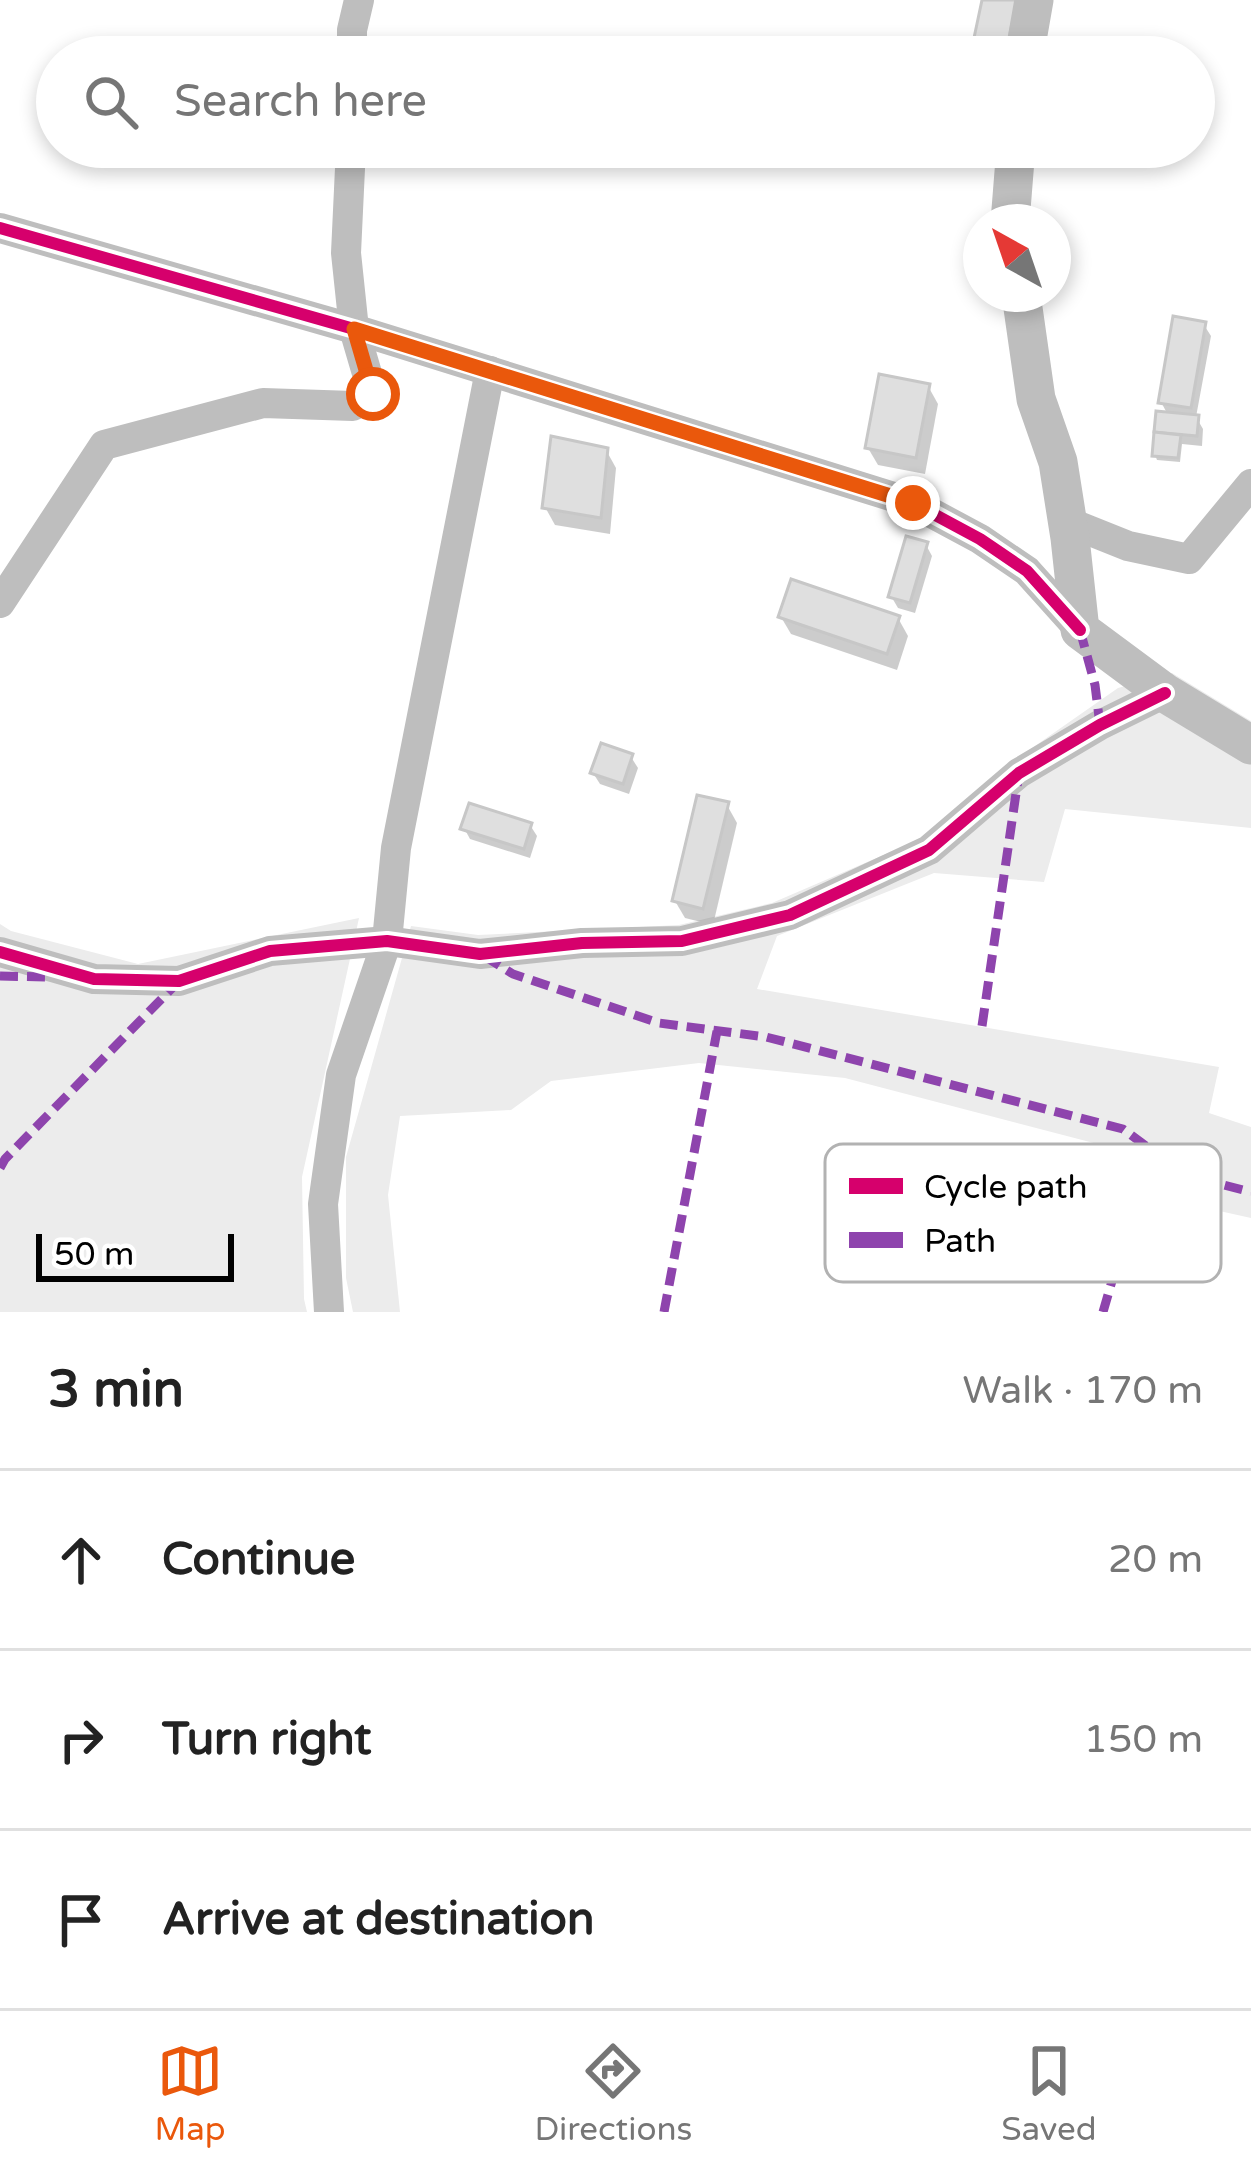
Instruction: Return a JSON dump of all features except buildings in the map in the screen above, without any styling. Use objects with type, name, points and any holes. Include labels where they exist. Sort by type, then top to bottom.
[{"type":"street","points":[[352,36],[358,0]]},
{"type":"street","points":[[1028,36],[1034,0]]},
{"type":"street","points":[[0,603],[104,445],[263,404],[353,406],[373,394],[354,329],[346,254],[350,168]]},
{"type":"street","points":[[1011,204],[1014,168]]},
{"type":"street","points":[[0,228],[354,329],[913,503],[1027,571],[1080,630],[1165,693],[1251,746]]},
{"type":"street","points":[[1024,312],[1036,398],[1058,462],[1080,630]]},
{"type":"street","points":[[329,1312],[322,1204],[341,1075],[387,940],[395,848],[490,371]]},
{"type":"street","points":[[1068,522],[1128,546],[1189,559],[1251,484]]},
{"type":"street","points":[[0,952],[94,979],[179,981],[270,951],[387,940],[480,954],[582,943],[682,941],[790,916],[929,850],[1019,773],[1165,693]]},
{"type":"shaded area","points":[[1172,673],[1251,721],[1251,828],[1065,809],[1044,882],[934,873],[777,936],[757,989],[1219,1067],[1209,1113],[1251,1127],[1251,1218],[1221,1211],[1221,1144],[1098,1144],[845,1078],[699,1063],[551,1081],[511,1110],[400,1116],[388,1195],[400,1312],[353,1312],[346,1278],[346,1157],[411,926],[478,935],[679,925],[772,903],[923,838],[1012,762],[1118,688]]},
{"type":"shaded area","points":[[359,918],[302,1177],[307,1312],[0,1312],[0,924],[11,931],[138,964]]},
{"type":"marked path","points":[[1080,630],[1100,725]]},
{"type":"marked path","points":[[982,1026],[1019,773]]},
{"type":"marked path","points":[[484,956],[513,974],[659,1023],[766,1037],[1123,1129],[1143,1144]]},
{"type":"marked path","points":[[0,976],[46,977]]},
{"type":"marked path","points":[[0,1168],[179,981]]},
{"type":"marked path","points":[[664,1312],[717,1031]]},
{"type":"marked path","points":[[1221,1184],[1251,1192]]},
{"type":"marked path","points":[[1103,1312],[1112,1282]]},
{"type":"cycle path","points":[[0,228],[354,329],[913,503],[1027,571],[1080,630]]},
{"type":"cycle path","points":[[0,952],[94,979],[179,981],[270,951],[387,941],[480,954],[582,943],[682,941],[790,915],[929,850],[1019,773],[1165,693]]},
{"type":"route","points":[[373,394],[354,329],[913,503]]}]
